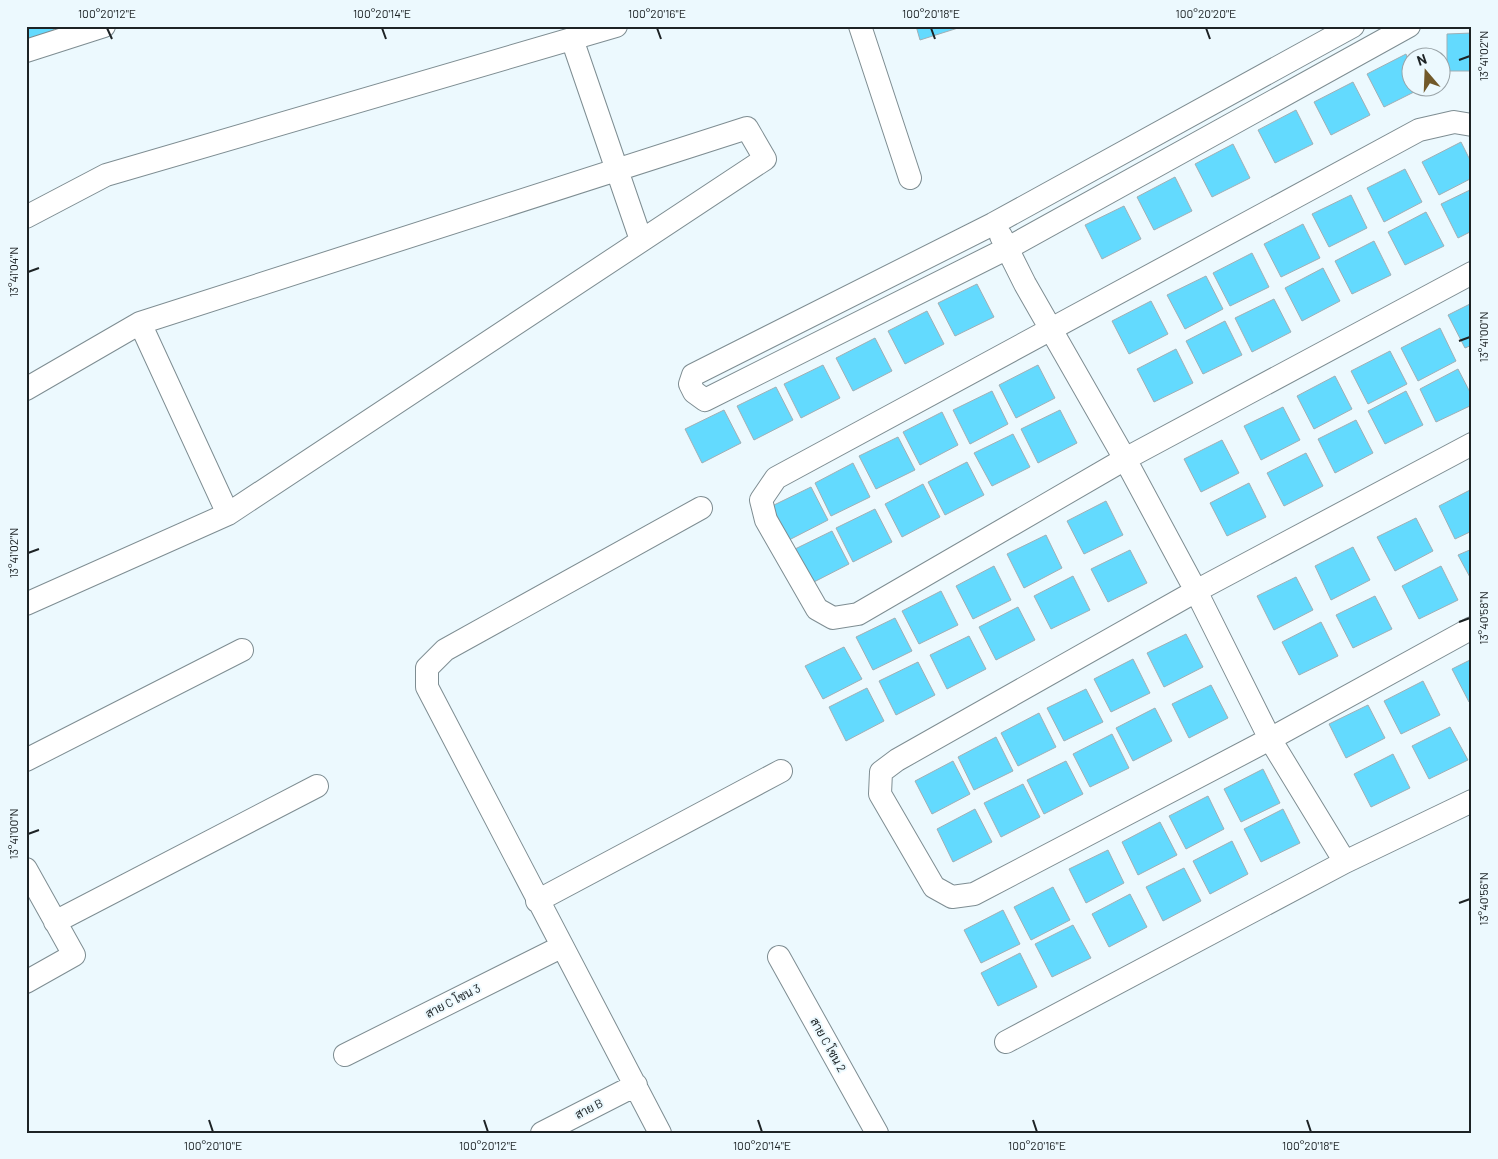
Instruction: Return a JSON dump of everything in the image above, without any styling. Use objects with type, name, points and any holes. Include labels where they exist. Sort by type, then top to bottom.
[{"type":"street","points":[[26,51],[104,26]]},
{"type":"street","points":[[26,217],[106,175],[616,26]]},
{"type":"street","points":[[860,26],[910,178]]},
{"type":"street","points":[[1353,26],[994,224],[693,375],[690,384],[694,392],[705,400],[1008,248],[1409,26]]},
{"type":"street","points":[[572,39],[641,240]]},
{"type":"street","points":[[1472,125],[1454,122],[1419,130],[1049,328],[776,478],[761,500],[766,520],[816,609],[832,618],[858,614],[1125,459],[1472,273]]},
{"type":"street","points":[[26,389],[140,323],[747,128],[765,159],[228,514],[26,604]]},
{"type":"street","points":[[994,224],[1008,248],[1024,284],[1125,459],[1196,591],[1270,739],[1345,862]]},
{"type":"street","points":[[140,323],[228,514]]},
{"type":"street","points":[[1472,444],[1196,591],[897,760],[882,772],[880,794],[934,887],[952,897],[967,895],[983,890],[1270,739],[1472,628]]},
{"type":"street","points":[[660,1133],[561,947],[427,687],[426,668],[445,650],[701,508]]},
{"type":"street","points":[[26,760],[242,650]]},
{"type":"street","points":[[537,901],[781,771]]},
{"type":"street","points":[[55,922],[317,786]]},
{"type":"street","points":[[1006,1042],[1345,862],[1472,801]]},
{"type":"street","points":[[26,869],[74,955],[26,982]]},
{"type":"street","name":"สาย C โซน 3","points":[[345,1055],[561,947]]},
{"type":"street","name":"สาย C โซน 2","points":[[779,957],[877,1133]]},
{"type":"street","name":"สาย B","points":[[542,1133],[636,1085]]},
{"type":"building","points":[[26,26],[53,26],[54,32],[26,41]]},
{"type":"building","points":[[916,26],[958,26],[958,28],[920,40]]},
{"type":"building","points":[[1472,33],[1472,71],[1450,71],[1450,48],[1447,48],[1447,34]]},
{"type":"building","points":[[1400,57],[1400,98],[1402,98],[1384,107],[1367,74]]},
{"type":"building","points":[[1353,82],[1370,115],[1331,135],[1314,102]]},
{"type":"building","points":[[1296,110],[1313,144],[1275,163],[1258,130]]},
{"type":"building","points":[[1461,142],[1472,164],[1472,178],[1439,195],[1422,162]]},
{"type":"building","points":[[1233,144],[1250,178],[1212,197],[1195,164]]},
{"type":"building","points":[[1405,169],[1422,202],[1384,222],[1367,188]]},
{"type":"building","points":[[1175,177],[1192,211],[1154,230],[1137,197]]},
{"type":"building","points":[[1472,189],[1472,231],[1458,238],[1441,204]]},
{"type":"building","points":[[1351,195],[1367,228],[1329,247],[1312,214]]},
{"type":"building","points":[[1124,206],[1141,239],[1102,259],[1085,225]]},
{"type":"building","points":[[1426,212],[1444,246],[1405,265],[1388,232]]},
{"type":"building","points":[[1303,224],[1320,258],[1281,277],[1264,244]]},
{"type":"building","points":[[1374,241],[1391,275],[1352,294],[1335,261]]},
{"type":"building","points":[[1252,253],[1269,287],[1230,306],[1213,273]]},
{"type":"building","points":[[1323,268],[1340,301],[1302,321],[1285,288]]},
{"type":"building","points":[[1206,276],[1223,309],[1185,329],[1167,295]]},
{"type":"building","points":[[977,284],[994,317],[955,336],[938,303]]},
{"type":"building","points":[[1274,299],[1291,332],[1252,352],[1235,318]]},
{"type":"building","points":[[1151,301],[1168,334],[1129,354],[1112,321]]},
{"type":"building","points":[[1472,303],[1472,345],[1465,348],[1448,315]]},
{"type":"building","points":[[927,311],[944,344],[905,364],[888,331]]},
{"type":"building","points":[[1225,321],[1242,355],[1203,374],[1186,341]]},
{"type":"building","points":[[1440,328],[1456,361],[1418,381],[1401,348]]},
{"type":"building","points":[[875,338],[892,371],[853,391],[836,358]]},
{"type":"building","points":[[1176,349],[1193,383],[1154,402],[1137,369]]},
{"type":"building","points":[[1390,351],[1407,384],[1368,404],[1351,371]]},
{"type":"building","points":[[823,365],[840,398],[801,418],[784,384]]},
{"type":"building","points":[[1038,365],[1055,398],[1016,418],[999,385]]},
{"type":"building","points":[[1458,369],[1472,396],[1472,405],[1436,422],[1420,389]]},
{"type":"building","points":[[1335,376],[1352,409],[1314,429],[1297,396]]},
{"type":"building","points":[[776,387],[793,420],[754,440],[737,406]]},
{"type":"building","points":[[992,391],[1008,424],[970,444],[953,410]]},
{"type":"building","points":[[1406,391],[1423,425],[1385,444],[1368,411]]},
{"type":"building","points":[[1283,407],[1300,440],[1261,460],[1244,426]]},
{"type":"building","points":[[724,410],[741,443],[702,463],[685,429]]},
{"type":"building","points":[[1060,410],[1077,443],[1038,463],[1021,429]]},
{"type":"building","points":[[942,412],[958,445],[920,465],[903,432]]},
{"type":"building","points":[[1356,420],[1373,453],[1335,473],[1318,439]]},
{"type":"building","points":[[1013,434],[1030,467],[992,486],[974,453]]},
{"type":"building","points":[[898,437],[915,470],[876,489],[859,456]]},
{"type":"building","points":[[1222,440],[1239,473],[1201,492],[1184,459]]},
{"type":"building","points":[[1306,453],[1323,486],[1284,506],[1267,473]]},
{"type":"building","points":[[967,462],[984,495],[945,515],[928,482]]},
{"type":"building","points":[[853,463],[870,497],[831,516],[815,483]]},
{"type":"building","points":[[1249,483],[1266,517],[1227,536],[1210,503]]},
{"type":"building","points":[[923,484],[940,517],[902,537],[885,504]]},
{"type":"building","points":[[811,487],[828,520],[789,540],[772,506]]},
{"type":"building","points":[[1472,489],[1472,531],[1455,539],[1439,506]]},
{"type":"building","points":[[1106,501],[1123,535],[1084,554],[1067,521]]},
{"type":"building","points":[[875,509],[892,542],[853,562],[836,528]]},
{"type":"building","points":[[1416,518],[1433,551],[1395,571],[1377,537]]},
{"type":"building","points":[[832,531],[849,564],[810,584],[793,550]]},
{"type":"building","points":[[1046,535],[1062,568],[1024,588],[1007,554]]},
{"type":"building","points":[[1353,547],[1370,580],[1331,600],[1315,566]]},
{"type":"building","points":[[1472,549],[1472,581],[1458,555]]},
{"type":"building","points":[[1130,550],[1147,583],[1108,602],[1091,569]]},
{"type":"building","points":[[994,566],[1011,600],[973,619],[956,586]]},
{"type":"building","points":[[1441,566],[1458,600],[1419,619],[1402,586]]},
{"type":"building","points":[[1073,576],[1090,610],[1051,629],[1034,596]]},
{"type":"building","points":[[1296,577],[1313,610],[1274,630],[1257,596]]},
{"type":"building","points":[[941,591],[958,625],[919,644],[902,611]]},
{"type":"building","points":[[1375,596],[1392,629],[1353,648],[1336,615]]},
{"type":"building","points":[[1018,607],[1035,640],[996,660],[979,627]]},
{"type":"building","points":[[895,618],[912,651],[873,670],[856,637]]},
{"type":"building","points":[[1321,622],[1338,656],[1299,675],[1282,642]]},
{"type":"building","points":[[1186,634],[1203,667],[1164,687],[1147,653]]},
{"type":"building","points":[[969,636],[986,669],[947,689],[930,655]]},
{"type":"building","points":[[844,647],[862,679],[823,699],[805,666]]},
{"type":"building","points":[[1133,659],[1150,693],[1111,712],[1094,679]]},
{"type":"building","points":[[1472,659],[1472,701],[1469,702],[1452,669]]},
{"type":"building","points":[[918,662],[935,695],[896,715],[879,681]]},
{"type":"building","points":[[1423,681],[1440,715],[1401,734],[1384,701]]},
{"type":"building","points":[[1211,685],[1228,718],[1189,738],[1172,704]]},
{"type":"building","points":[[867,688],[884,721],[846,741],[829,707]]},
{"type":"building","points":[[1086,689],[1103,722],[1064,741],[1047,708]]},
{"type":"building","points":[[1368,705],[1385,738],[1346,758],[1329,724]]},
{"type":"building","points":[[1155,708],[1172,741],[1133,761],[1116,728]]},
{"type":"building","points":[[1039,713],[1056,747],[1018,766],[1001,733]]},
{"type":"building","points":[[1450,727],[1468,760],[1429,779],[1412,746]]},
{"type":"building","points":[[1112,734],[1129,768],[1090,787],[1073,754]]},
{"type":"building","points":[[996,737],[1013,771],[974,790],[958,757]]},
{"type":"building","points":[[1393,754],[1410,788],[1371,807],[1354,774]]},
{"type":"building","points":[[953,761],[970,794],[932,814],[915,781]]},
{"type":"building","points":[[1066,761],[1083,794],[1044,814],[1027,780]]},
{"type":"building","points":[[1263,769],[1280,803],[1241,822],[1224,789]]},
{"type":"building","points":[[1023,784],[1040,817],[1001,837],[984,803]]},
{"type":"building","points":[[1208,796],[1224,829],[1186,849],[1169,816]]},
{"type":"building","points":[[975,809],[992,842],[953,862],[937,829]]},
{"type":"building","points":[[1283,809],[1300,843],[1261,862],[1244,829]]},
{"type":"building","points":[[1160,822],[1177,855],[1138,875],[1122,842]]},
{"type":"building","points":[[1232,841],[1248,874],[1210,894],[1193,861]]},
{"type":"building","points":[[1108,850],[1124,883],[1086,903],[1069,869]]},
{"type":"building","points":[[1184,868],[1201,901],[1163,921],[1146,887]]},
{"type":"building","points":[[1053,887],[1070,920],[1031,940],[1014,907]]},
{"type":"building","points":[[1130,894],[1147,927],[1109,947],[1092,914]]},
{"type":"building","points":[[1003,910],[1020,944],[981,963],[964,930]]},
{"type":"building","points":[[1073,925],[1091,958],[1052,977],[1035,944]]},
{"type":"building","points":[[1020,953],[1037,987],[998,1006],[981,973]]}]
